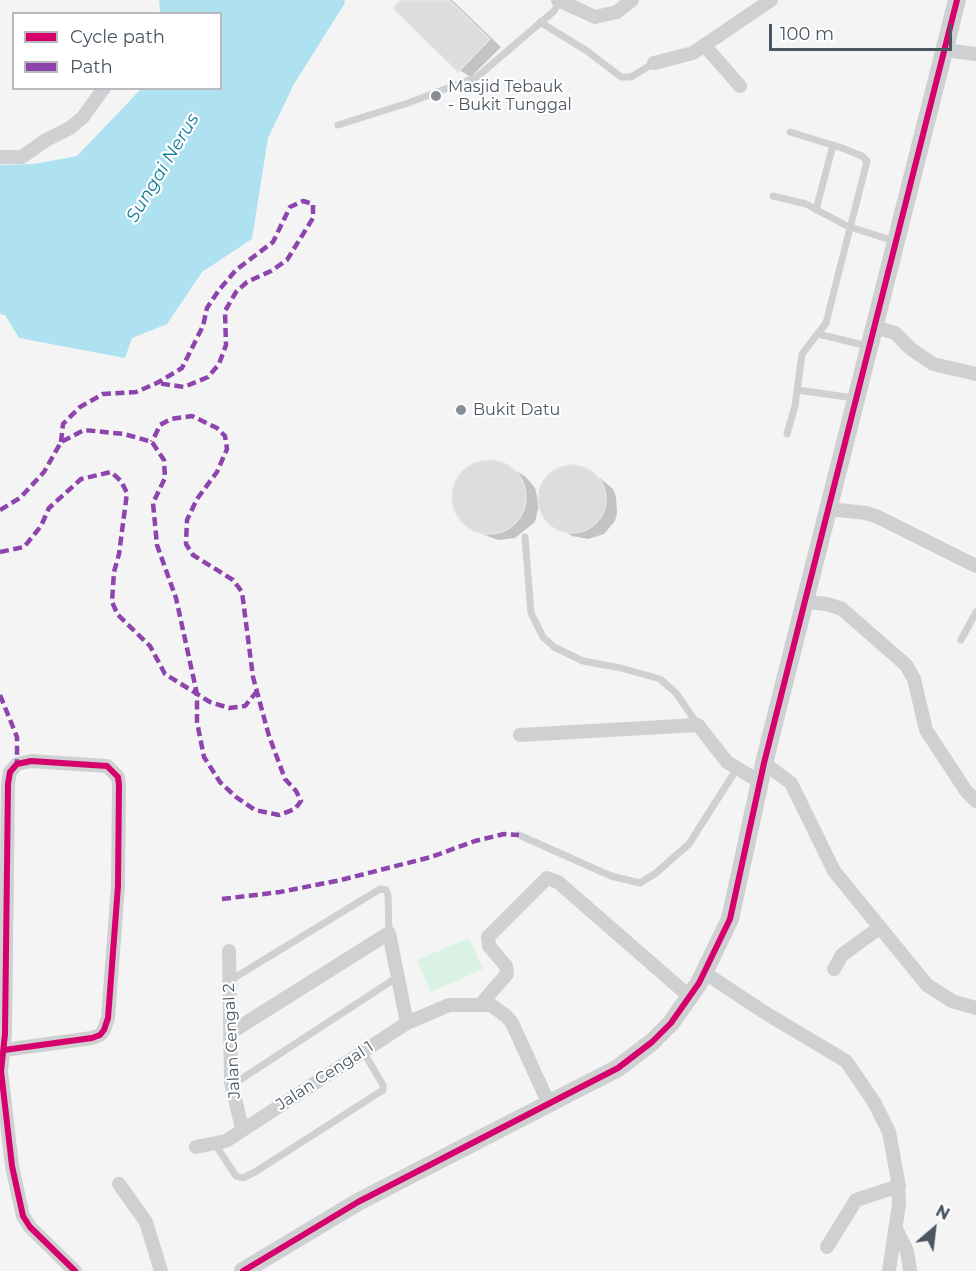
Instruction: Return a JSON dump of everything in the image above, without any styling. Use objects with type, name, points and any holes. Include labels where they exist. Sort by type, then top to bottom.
[{"type":"street","points":[[559,1],[595,17],[617,12],[632,0]]},
{"type":"street","points":[[654,63],[693,52],[771,0]]},
{"type":"street","points":[[243,1271],[358,1202],[618,1068],[652,1042],[690,997],[705,973],[730,919],[764,763],[957,0]]},
{"type":"street","points":[[704,45],[740,86]]},
{"type":"street","points":[[945,50],[976,54]]},
{"type":"street","points":[[0,157],[22,157],[46,140],[70,128],[83,117],[103,90]]},
{"type":"street","points":[[875,327],[896,333],[911,349],[933,364],[976,374]]},
{"type":"street","points":[[829,509],[866,513],[878,517],[976,566]]},
{"type":"street","points":[[805,602],[827,604],[842,609],[906,665],[914,679],[926,730],[966,791],[976,801]]},
{"type":"street","points":[[520,735],[698,725],[736,770],[760,782]]},
{"type":"street","points":[[4,1050],[92,1038],[100,1035],[104,1030],[108,1018],[118,875],[119,785],[118,777],[107,766],[31,761],[17,764],[10,772],[4,1050],[1,1071],[6,1166],[23,1216],[30,1227],[75,1271]]},
{"type":"street","points":[[764,763],[791,783],[827,860],[879,928],[927,985],[952,1001],[976,1008]]},
{"type":"street","points":[[549,1104],[512,1023],[499,1009],[481,1004],[507,974],[506,966],[489,946],[488,937],[547,878],[558,882],[690,997]]},
{"type":"street","points":[[834,969],[842,955],[879,928]]},
{"type":"street","points":[[230,1033],[389,933],[396,978],[407,1023]]},
{"type":"street","name":"Jalan Cengal 2","points":[[229,951],[232,1085],[243,1128]]},
{"type":"street","points":[[705,973],[767,1014],[846,1060],[874,1102],[889,1132],[898,1186],[896,1229],[889,1271]]},
{"type":"street","name":"Jalan Cengal 1","points":[[215,1144],[226,1141],[407,1023],[449,1005],[481,1004]]},
{"type":"street","points":[[196,1147],[215,1144]]},
{"type":"street","points":[[118,1184],[146,1222],[161,1271]]},
{"type":"street","points":[[827,1247],[856,1200],[898,1186]]},
{"type":"street","points":[[896,1229],[907,1251],[910,1271]]},
{"type":"lane","points":[[338,125],[462,84],[477,76],[540,22],[559,1]]},
{"type":"lane","points":[[540,22],[587,51],[621,77],[631,77],[654,63]]},
{"type":"lane","points":[[787,434],[802,354],[826,323],[867,161],[862,156],[833,145],[790,132]]},
{"type":"lane","points":[[816,210],[833,145]]},
{"type":"lane","points":[[773,196],[806,204],[851,227],[896,241]]},
{"type":"lane","points":[[818,334],[870,347]]},
{"type":"lane","points":[[797,390],[857,399]]},
{"type":"lane","points":[[525,537],[531,613],[543,636],[554,647],[583,662],[621,668],[660,679],[676,693],[698,725]]},
{"type":"lane","points":[[961,640],[976,612]]},
{"type":"lane","points":[[519,835],[611,876],[640,883],[656,873],[689,844],[736,770]]},
{"type":"lane","points":[[230,981],[380,889],[386,890],[388,895],[389,933]]},
{"type":"lane","points":[[232,1085],[396,978]]},
{"type":"lane","points":[[215,1144],[232,1171],[243,1178],[326,1127],[383,1090],[383,1085],[363,1051]]},
{"type":"green space","points":[[469,938],[483,969],[431,992],[417,960]]},
{"type":"water","name":"Sungai Nerus","points":[[159,0],[344,0],[345,3],[294,84],[268,138],[252,239],[202,272],[167,324],[132,338],[125,358],[19,338],[5,315],[0,314],[0,165],[34,164],[77,156],[140,90],[222,90],[222,12],[160,12]]},
{"type":"building","points":[[401,0],[449,0],[490,39],[458,72],[393,8]]},
{"type":"building","points":[[496,460],[516,470],[524,483],[526,497],[524,511],[516,524],[503,532],[482,534],[462,524],[454,511],[452,490],[462,470],[475,462]]},
{"type":"building","points":[[572,465],[585,468],[596,475],[603,486],[606,499],[603,512],[596,523],[585,530],[572,533],[559,530],[548,523],[541,512],[538,499],[541,486],[548,475],[559,468]]},
{"type":"marked path","points":[[61,442],[63,424],[80,407],[103,394],[136,392],[182,368],[203,326],[207,308],[219,290],[236,270],[273,242],[290,207],[303,201],[313,204],[313,218],[287,260],[271,271],[247,282],[236,292],[225,311],[226,345],[219,364],[208,377],[184,387],[157,383]]},
{"type":"marked path","points":[[0,510],[20,498],[44,472],[61,442],[84,430],[124,434],[152,442],[164,460],[165,478],[153,503],[157,545],[176,598],[197,694],[197,722],[204,757],[220,782],[255,810],[279,815],[295,809],[301,801],[296,791],[285,779],[269,736],[253,677],[242,592],[233,580],[193,555],[186,544],[187,520],[197,499],[217,472],[227,449],[225,436],[217,428],[192,416],[171,419],[160,425],[152,442]]},
{"type":"marked path","points":[[0,552],[24,547],[41,526],[49,508],[81,479],[111,472],[121,481],[127,493],[119,554],[114,572],[112,602],[118,615],[150,646],[165,674],[210,702],[229,708],[245,706],[258,690]]},
{"type":"marked path","points":[[0,695],[17,737],[17,764]]},
{"type":"marked path","points":[[222,899],[280,892],[341,880],[431,857],[475,841],[504,834],[519,835]]},
{"type":"cycle path","points":[[243,1271],[358,1202],[618,1068],[652,1042],[671,1023],[699,983],[730,919],[764,763],[957,0]]},
{"type":"cycle path","points":[[4,1050],[92,1038],[100,1035],[104,1030],[108,1018],[118,886],[119,785],[118,777],[107,766],[31,761],[17,764],[10,772],[8,784],[5,1034],[1,1071],[12,1166],[23,1216],[30,1227],[75,1271]]},
{"type":"place","name":"Masjid Tebauk - Bukit Tunggal","points":[[436,96]]},
{"type":"place","name":"Bukit Datu","points":[[461,410]]}]
